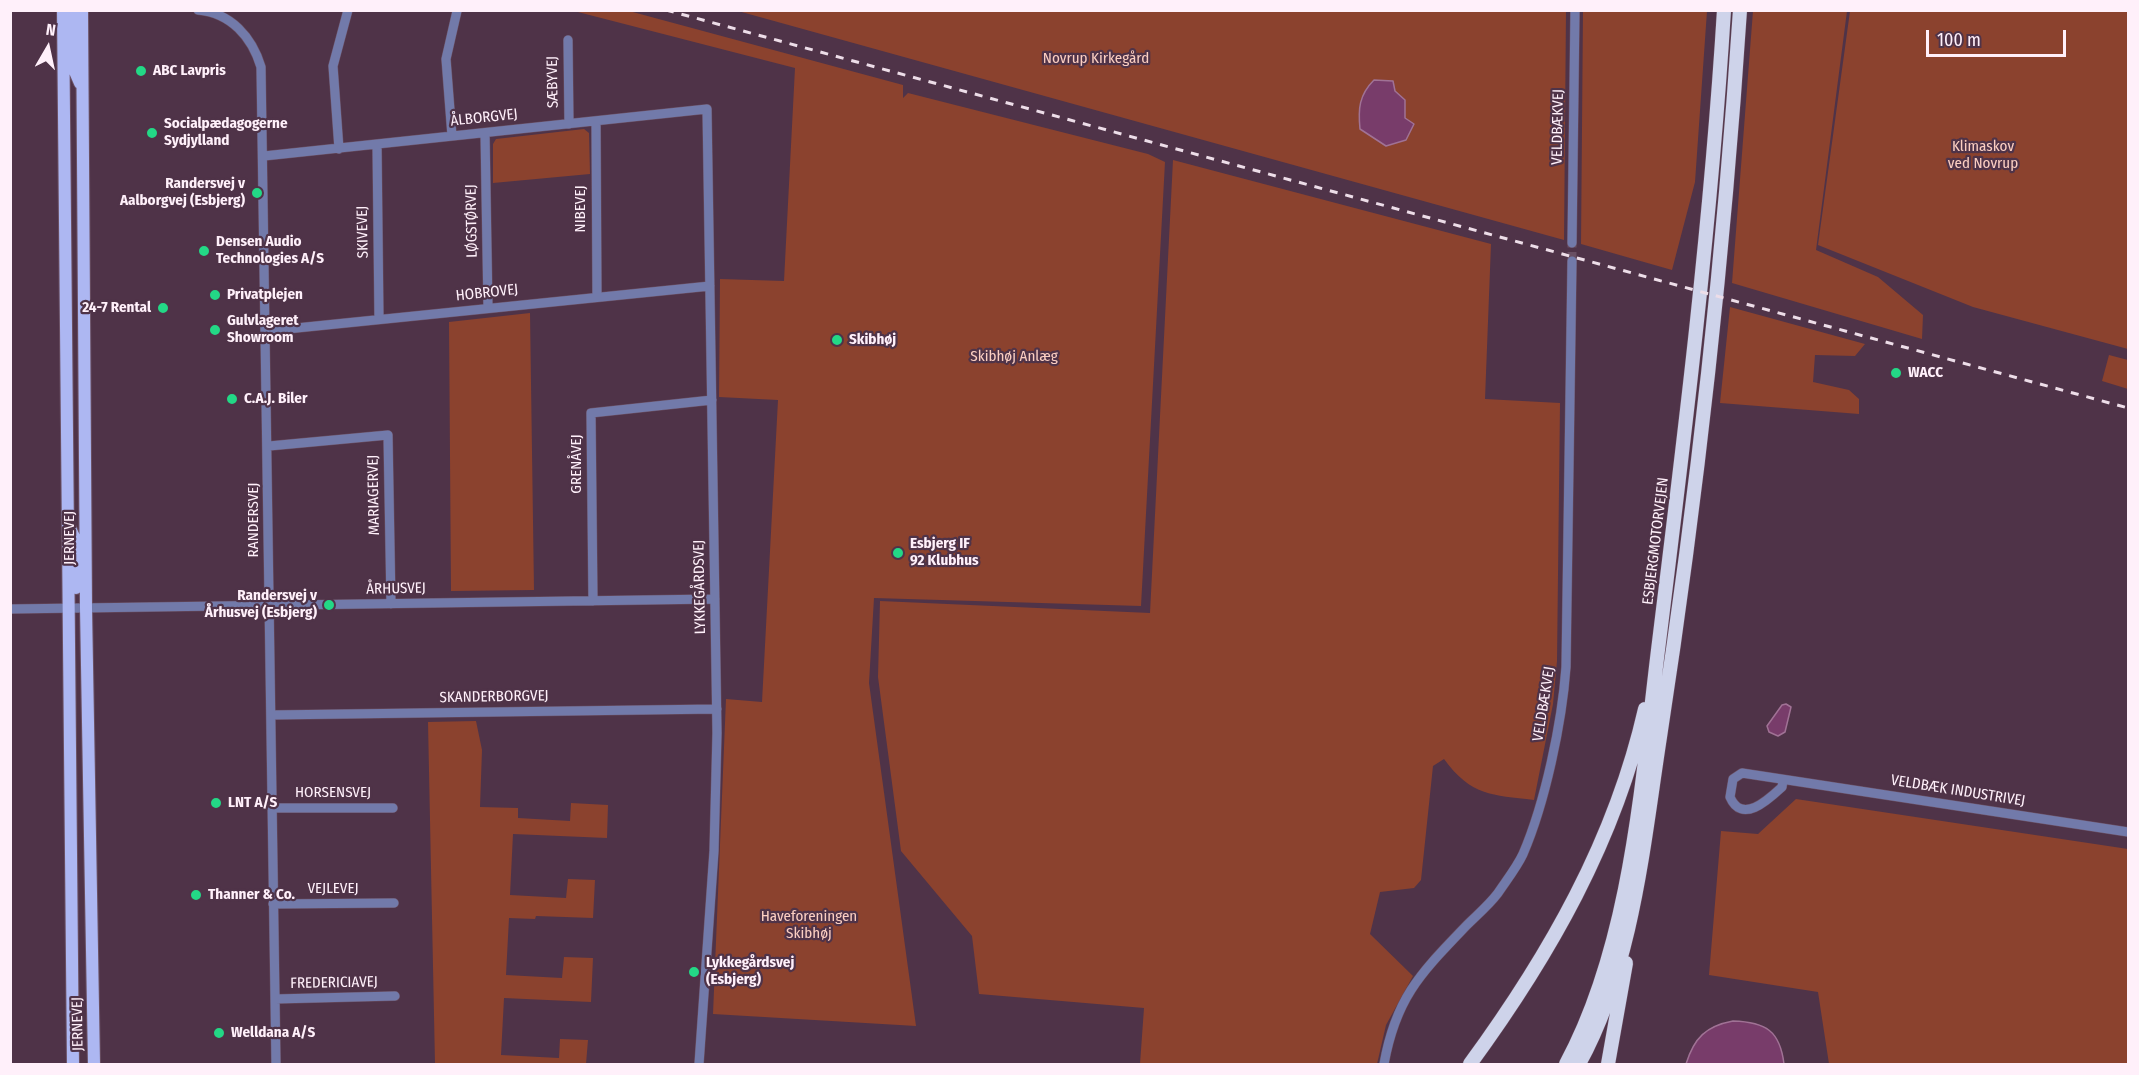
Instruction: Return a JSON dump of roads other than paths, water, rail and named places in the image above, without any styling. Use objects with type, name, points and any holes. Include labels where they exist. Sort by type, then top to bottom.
[{"type":"highway","name":"ESBJERGMOTORVEJEN","points":[[1566,1065],[1583,1032],[1601,983],[1616,928],[1650,732],[1693,373],[1724,10]]},
{"type":"highway","points":[[1608,1065],[1631,935],[1690,530],[1710,362],[1740,10]]},
{"type":"highway","points":[[1470,1065],[1550,942],[1594,863],[1627,777],[1659,642]]},
{"type":"highway","points":[[1578,1065],[1594,1034],[1616,970],[1641,862]]},
{"type":"main road","name":"JERNEVEJ","points":[[63,10],[67,522],[87,685],[94,1065]]},
{"type":"main road","points":[[72,10],[73,67],[83,89]]},
{"type":"main road","name":"JERNEVEJ","points":[[73,1065],[82,10]]},
{"type":"main road","points":[[67,522],[76,541],[80,675],[87,685]]},
{"type":"street","name":"RANDERSVEJ","points":[[198,10],[219,15],[242,30],[257,53],[263,87],[276,1065]]},
{"type":"street","points":[[339,148],[333,66],[348,10]]},
{"type":"street","name":"VELDBÆKVEJ","points":[[1572,243],[1575,10]]},
{"type":"street","points":[[452,136],[446,59],[457,11]]},
{"type":"street","name":"SÆBYVEJ","points":[[568,40],[568,124]]},
{"type":"street","name":"ÅLBORGVEJ","points":[[264,156],[707,109]]},
{"type":"street","name":"LYKKEGÅRDSVEJ","points":[[699,1065],[714,841],[717,709],[707,109]]},
{"type":"street","name":"NIBEVEJ","points":[[596,121],[597,297]]},
{"type":"street","name":"LØGSTØRVEJ","points":[[485,133],[488,309]]},
{"type":"street","name":"SKIVEVEJ","points":[[377,144],[379,319]]},
{"type":"street","name":"VELDBÆKVEJ","points":[[1384,1065],[1397,1014],[1409,991],[1426,968],[1497,894],[1522,856],[1547,774],[1561,710],[1566,667],[1572,261]]},
{"type":"street","name":"HOBROVEJ","points":[[267,331],[710,286]]},
{"type":"street","name":"GRENÅVEJ","points":[[593,601],[591,413],[712,400]]},
{"type":"street","name":"MARIAGERVEJ","points":[[269,446],[388,435],[391,604]]},
{"type":"street","name":"ÅRHUSVEJ","points":[[10,609],[715,599]]},
{"type":"street","name":"SKANDERBORGVEJ","points":[[270,715],[717,709]]},
{"type":"street","name":"VELDBÆK INDUSTRIVEJ","points":[[1783,780],[1782,787],[1756,808],[1743,809],[1737,806],[1730,797],[1731,782],[1738,774],[1783,780],[2128,832]]},
{"type":"street","name":"HORSENSVEJ","points":[[272,808],[393,808]]},
{"type":"street","name":"VEJLEVEJ","points":[[273,904],[394,903]]},
{"type":"street","name":"FREDERICIAVEJ","points":[[275,999],[395,996]]},
{"type":"tunnel","points":[[1572,243],[1572,261]]},
{"type":"railway","points":[[666,10],[2128,408]]},
{"type":"place","name":"ABC Lavpris","points":[[141,71]]},
{"type":"place","name":"Socialpædagogerne Sydjylland","points":[[152,133]]},
{"type":"place","name":"Randersvej v Aalborgvej (Esbjerg)","points":[[257,193]]},
{"type":"place","name":"Densen Audio Technologies A/S","points":[[204,251]]},
{"type":"place","name":"Privatplejen","points":[[215,295]]},
{"type":"place","name":"24-7 Rental","points":[[163,308]]},
{"type":"place","name":"Gulvlageret Showroom","points":[[215,330]]},
{"type":"place","name":"Skibhøj","points":[[837,340]]},
{"type":"place","name":"WACC","points":[[1896,373]]},
{"type":"place","name":"C.A.J. Biler","points":[[232,399]]},
{"type":"place","name":"Esbjerg IF 92 Klubhus","points":[[898,553]]},
{"type":"place","name":"Randersvej v Århusvej (Esbjerg)","points":[[329,605]]},
{"type":"place","name":"LNT A/S","points":[[216,803]]},
{"type":"place","name":"Thanner & Co.","points":[[196,895]]},
{"type":"place","name":"Lykkegårdsvej (Esbjerg)","points":[[694,972]]},
{"type":"place","name":"Welldana A/S","points":[[219,1033]]},
{"type":"park label","name":"Novrup Kirkegård","points":[[1096,59]]},
{"type":"park label","name":"Klimaskov ved Novrup","points":[[1983,156]]},
{"type":"park label","name":"Skibhøj Anlæg","points":[[1014,357]]},
{"type":"park label","name":"Haveforeningen Skibhøj","points":[[809,926]]}]
